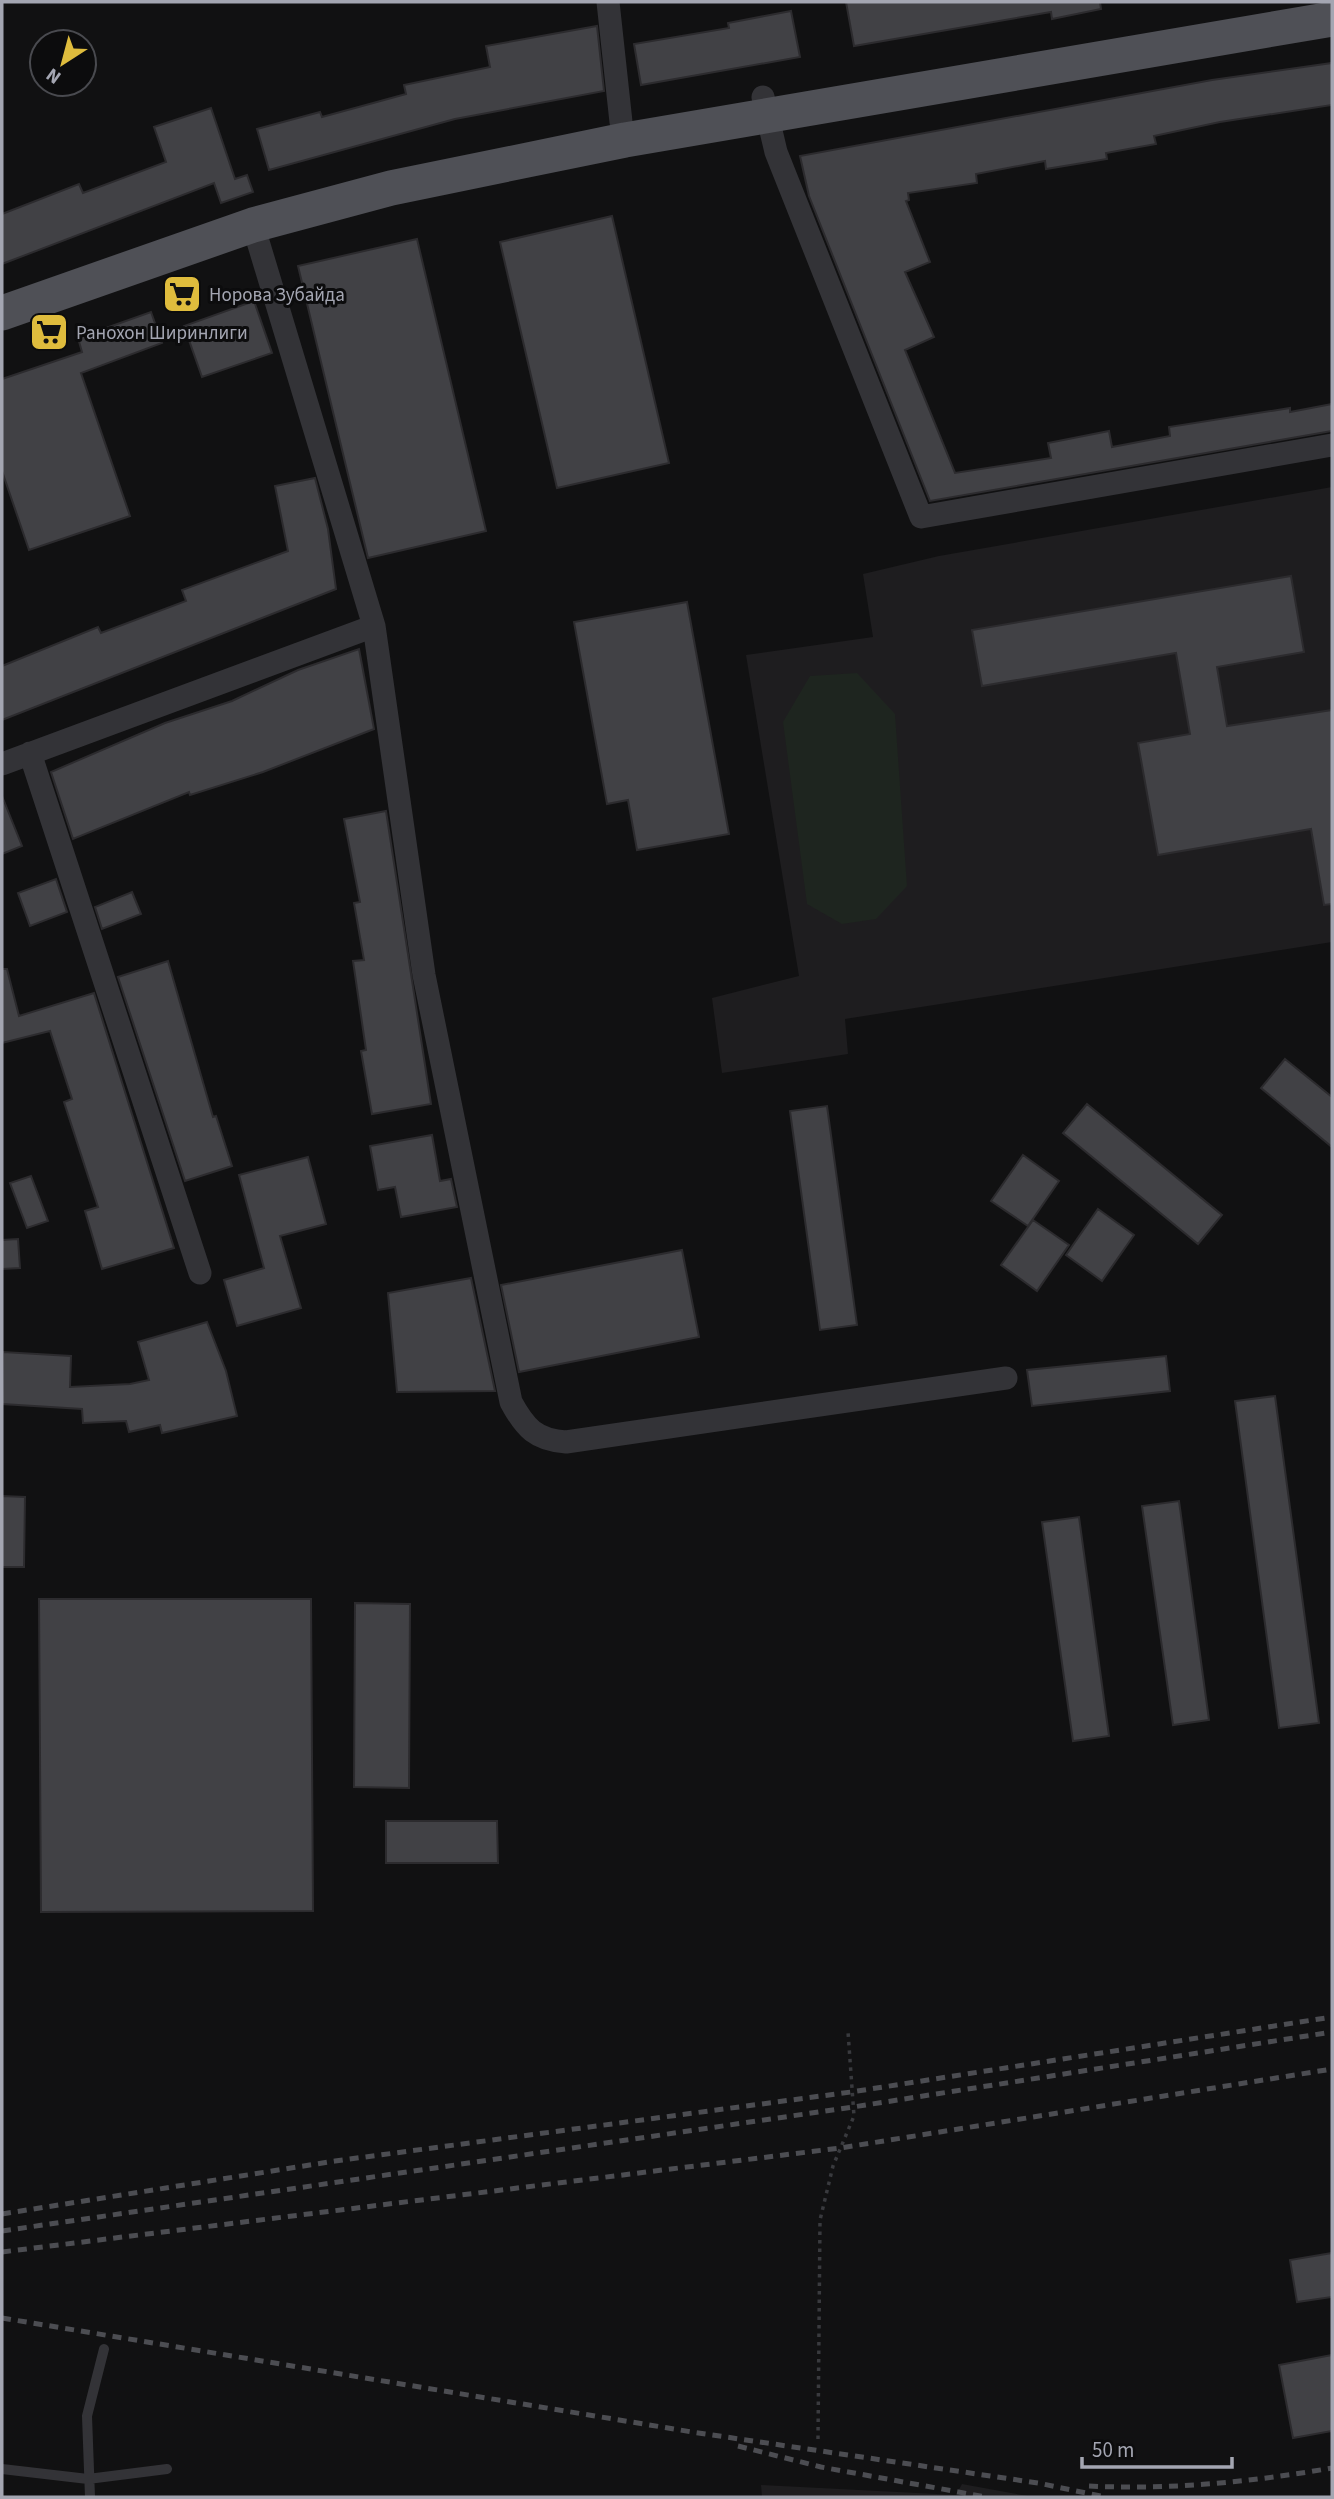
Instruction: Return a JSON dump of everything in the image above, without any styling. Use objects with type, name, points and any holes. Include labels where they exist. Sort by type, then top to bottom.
[{"type":"main road","points":[[2,313],[253,225],[442,177],[765,106],[1321,2]]},
{"type":"main road","points":[[2,293],[266,202],[392,168],[621,122],[765,106],[1332,19]]},
{"type":"street","points":[[608,2],[621,122]]},
{"type":"street","points":[[765,106],[776,152],[921,517],[1332,445]]},
{"type":"street","points":[[253,225],[374,626],[424,975],[511,1402],[525,1427],[545,1440],[566,1442],[1006,1378]]},
{"type":"street","points":[[2,764],[374,626]]},
{"type":"street","points":[[30,753],[200,1273]]},
{"type":"lane","points":[[90,2497],[87,2416],[104,2349]]},
{"type":"lane","points":[[2,2469],[88,2479],[167,2469]]},
{"type":"path","points":[[818,2439],[820,2220],[833,2166],[854,2116],[848,2032]]},
{"type":"shaded area","points":[[1332,487],[1332,942],[845,1019],[848,1054],[722,1073],[712,998],[799,976],[746,655],[873,637],[863,574],[939,556]]},
{"type":"shaded area","points":[[857,673],[895,714],[907,886],[876,919],[842,924],[807,904],[783,722],[810,676]]},
{"type":"shaded area","points":[[962,2484],[1033,2497],[762,2497],[761,2485],[956,2495]]},
{"type":"building","points":[[846,2],[1100,2],[1101,9],[1052,19],[1051,12],[854,46]]},
{"type":"building","points":[[791,11],[800,57],[641,85],[634,44],[729,28],[728,23]]},
{"type":"building","points":[[597,26],[604,91],[455,119],[269,170],[257,129],[320,112],[322,117],[406,94],[404,85],[490,67],[486,46]]},
{"type":"building","points":[[1332,63],[1332,105],[1220,122],[1154,136],[1156,144],[1106,153],[1107,159],[1046,169],[1045,161],[976,174],[977,183],[908,193],[909,200],[906,201],[930,262],[905,272],[934,337],[905,350],[955,473],[1051,458],[1048,443],[1109,431],[1112,447],[1170,436],[1169,427],[1290,408],[1290,412],[1332,404],[1332,431],[930,501],[809,196],[800,156],[1212,80]]},
{"type":"building","points":[[211,108],[235,179],[247,175],[253,192],[221,203],[214,183],[2,264],[2,214],[79,184],[83,193],[166,162],[154,127]]},
{"type":"building","points":[[612,216],[669,463],[557,488],[500,242]]},
{"type":"building","points":[[417,239],[486,531],[368,558],[298,266]]},
{"type":"building","points":[[254,301],[272,353],[202,377],[184,326]]},
{"type":"building","points":[[151,312],[162,343],[81,373],[130,516],[29,550],[2,471],[2,379],[82,352],[78,338]]},
{"type":"building","points":[[315,478],[328,529],[336,589],[2,720],[2,666],[98,627],[101,633],[186,601],[182,590],[288,551],[275,486]]},
{"type":"building","points":[[1291,576],[1304,652],[1217,667],[1227,726],[1332,710],[1332,904],[1324,905],[1311,829],[1158,855],[1138,743],[1190,734],[1176,653],[982,686],[972,630]]},
{"type":"building","points":[[687,602],[729,834],[637,850],[628,800],[607,804],[574,622]]},
{"type":"building","points":[[359,649],[374,729],[263,772],[190,795],[189,792],[73,839],[51,772],[165,723],[232,701],[298,670]]},
{"type":"building","points":[[2,796],[22,846],[2,854]]},
{"type":"building","points":[[386,811],[431,1104],[372,1114],[361,1051],[366,1050],[353,961],[364,960],[354,903],[360,902],[344,819]]},
{"type":"building","points":[[56,879],[67,912],[30,926],[18,893]]},
{"type":"building","points":[[132,892],[141,914],[102,929],[95,907]]},
{"type":"building","points":[[168,961],[213,1117],[216,1116],[232,1166],[185,1181],[118,977]]},
{"type":"building","points":[[2,969],[7,969],[19,1016],[94,993],[174,1248],[102,1269],[85,1211],[98,1207],[64,1102],[72,1099],[50,1031],[2,1043]]},
{"type":"building","points":[[1285,1059],[1332,1097],[1332,1147],[1261,1088]]},
{"type":"building","points":[[1087,1104],[1222,1215],[1198,1244],[1063,1133]]},
{"type":"building","points":[[827,1106],[857,1325],[820,1330],[790,1111]]},
{"type":"building","points":[[432,1135],[440,1181],[451,1179],[457,1207],[401,1217],[395,1187],[378,1190],[370,1146]]},
{"type":"building","points":[[1023,1155],[1059,1181],[1028,1226],[991,1201]]},
{"type":"building","points":[[308,1157],[326,1224],[280,1236],[301,1308],[237,1326],[224,1280],[264,1268],[239,1175]]},
{"type":"building","points":[[31,1176],[48,1221],[27,1228],[10,1183]]},
{"type":"building","points":[[1098,1209],[1134,1235],[1102,1281],[1066,1255]]},
{"type":"building","points":[[1033,1220],[1069,1245],[1037,1291],[1001,1265]]},
{"type":"building","points":[[18,1239],[20,1268],[2,1269],[2,1240]]},
{"type":"building","points":[[682,1250],[699,1337],[519,1372],[501,1285]]},
{"type":"building","points":[[471,1278],[495,1391],[397,1392],[388,1293]]},
{"type":"building","points":[[207,1322],[226,1371],[237,1416],[162,1433],[160,1425],[129,1432],[126,1421],[83,1423],[82,1409],[2,1404],[3,1352],[71,1356],[70,1387],[130,1384],[149,1380],[138,1342]]},
{"type":"building","points":[[1166,1356],[1170,1391],[1032,1406],[1027,1370]]},
{"type":"building","points":[[1275,1396],[1319,1723],[1279,1728],[1235,1401]]},
{"type":"building","points":[[2,1496],[25,1497],[24,1567],[2,1567]]},
{"type":"building","points":[[1179,1501],[1209,1720],[1173,1725],[1142,1506]]},
{"type":"building","points":[[1079,1517],[1109,1736],[1073,1741],[1042,1522]]},
{"type":"building","points":[[39,1599],[311,1599],[313,1911],[41,1912]]},
{"type":"building","points":[[355,1603],[410,1604],[409,1788],[354,1787]]},
{"type":"building","points":[[386,1821],[497,1821],[498,1863],[386,1863]]},
{"type":"building","points":[[1332,2253],[1332,2297],[1297,2302],[1290,2260]]},
{"type":"building","points":[[1332,2355],[1332,2431],[1293,2438],[1279,2365]]},
{"type":"railway","points":[[2,2214],[335,2161],[851,2092],[1332,2017]]},
{"type":"railway","points":[[2,2231],[853,2107],[1332,2032]]},
{"type":"railway","points":[[2,2252],[840,2148],[1332,2069]]},
{"type":"railway","points":[[2,2318],[692,2432],[1038,2483],[1105,2497]]},
{"type":"railway","points":[[738,2446],[821,2467],[986,2497]]},
{"type":"railway","points":[[1089,2486],[1211,2484],[1332,2468]]},
{"type":"place","name":"Норова Зубайда","points":[[182,294]]},
{"type":"place","name":"Ранохон Ширинлиги","points":[[49,332]]}]
